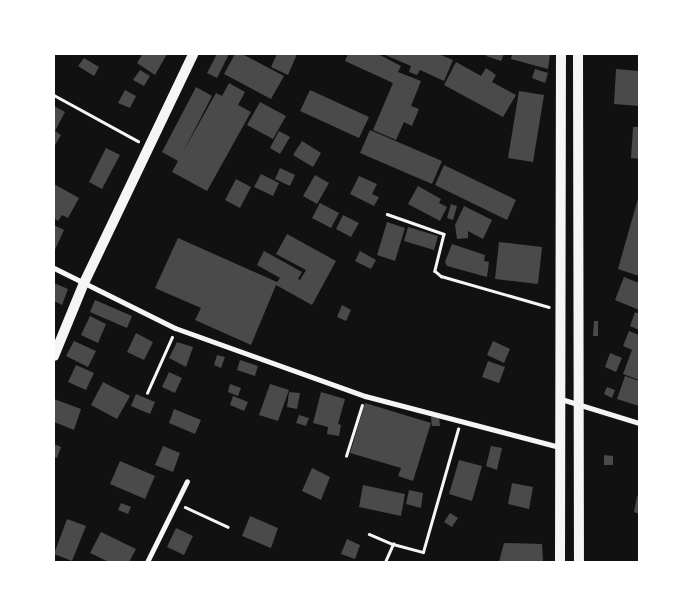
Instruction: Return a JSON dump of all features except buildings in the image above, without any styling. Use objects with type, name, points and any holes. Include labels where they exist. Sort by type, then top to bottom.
[{"type":"main road","points":[[54,356],[84,283],[148,146],[194,54]]},
{"type":"main road","points":[[560,562],[561,54]]},
{"type":"main road","points":[[578,54],[579,562]]},
{"type":"street","points":[[54,268],[175,328],[365,396],[559,447]]},
{"type":"street","points":[[559,399],[579,403],[639,423]]},
{"type":"street","points":[[147,562],[187,481]]},
{"type":"path","points":[[54,95],[148,146]]},
{"type":"path","points":[[386,214],[444,234],[434,271],[441,276],[560,310]]},
{"type":"path","points":[[147,394],[175,328]]},
{"type":"path","points":[[346,456],[365,396]]},
{"type":"path","points":[[369,534],[393,544],[423,552],[461,420]]},
{"type":"path","points":[[176,503],[228,527]]},
{"type":"path","points":[[385,562],[393,544]]}]
